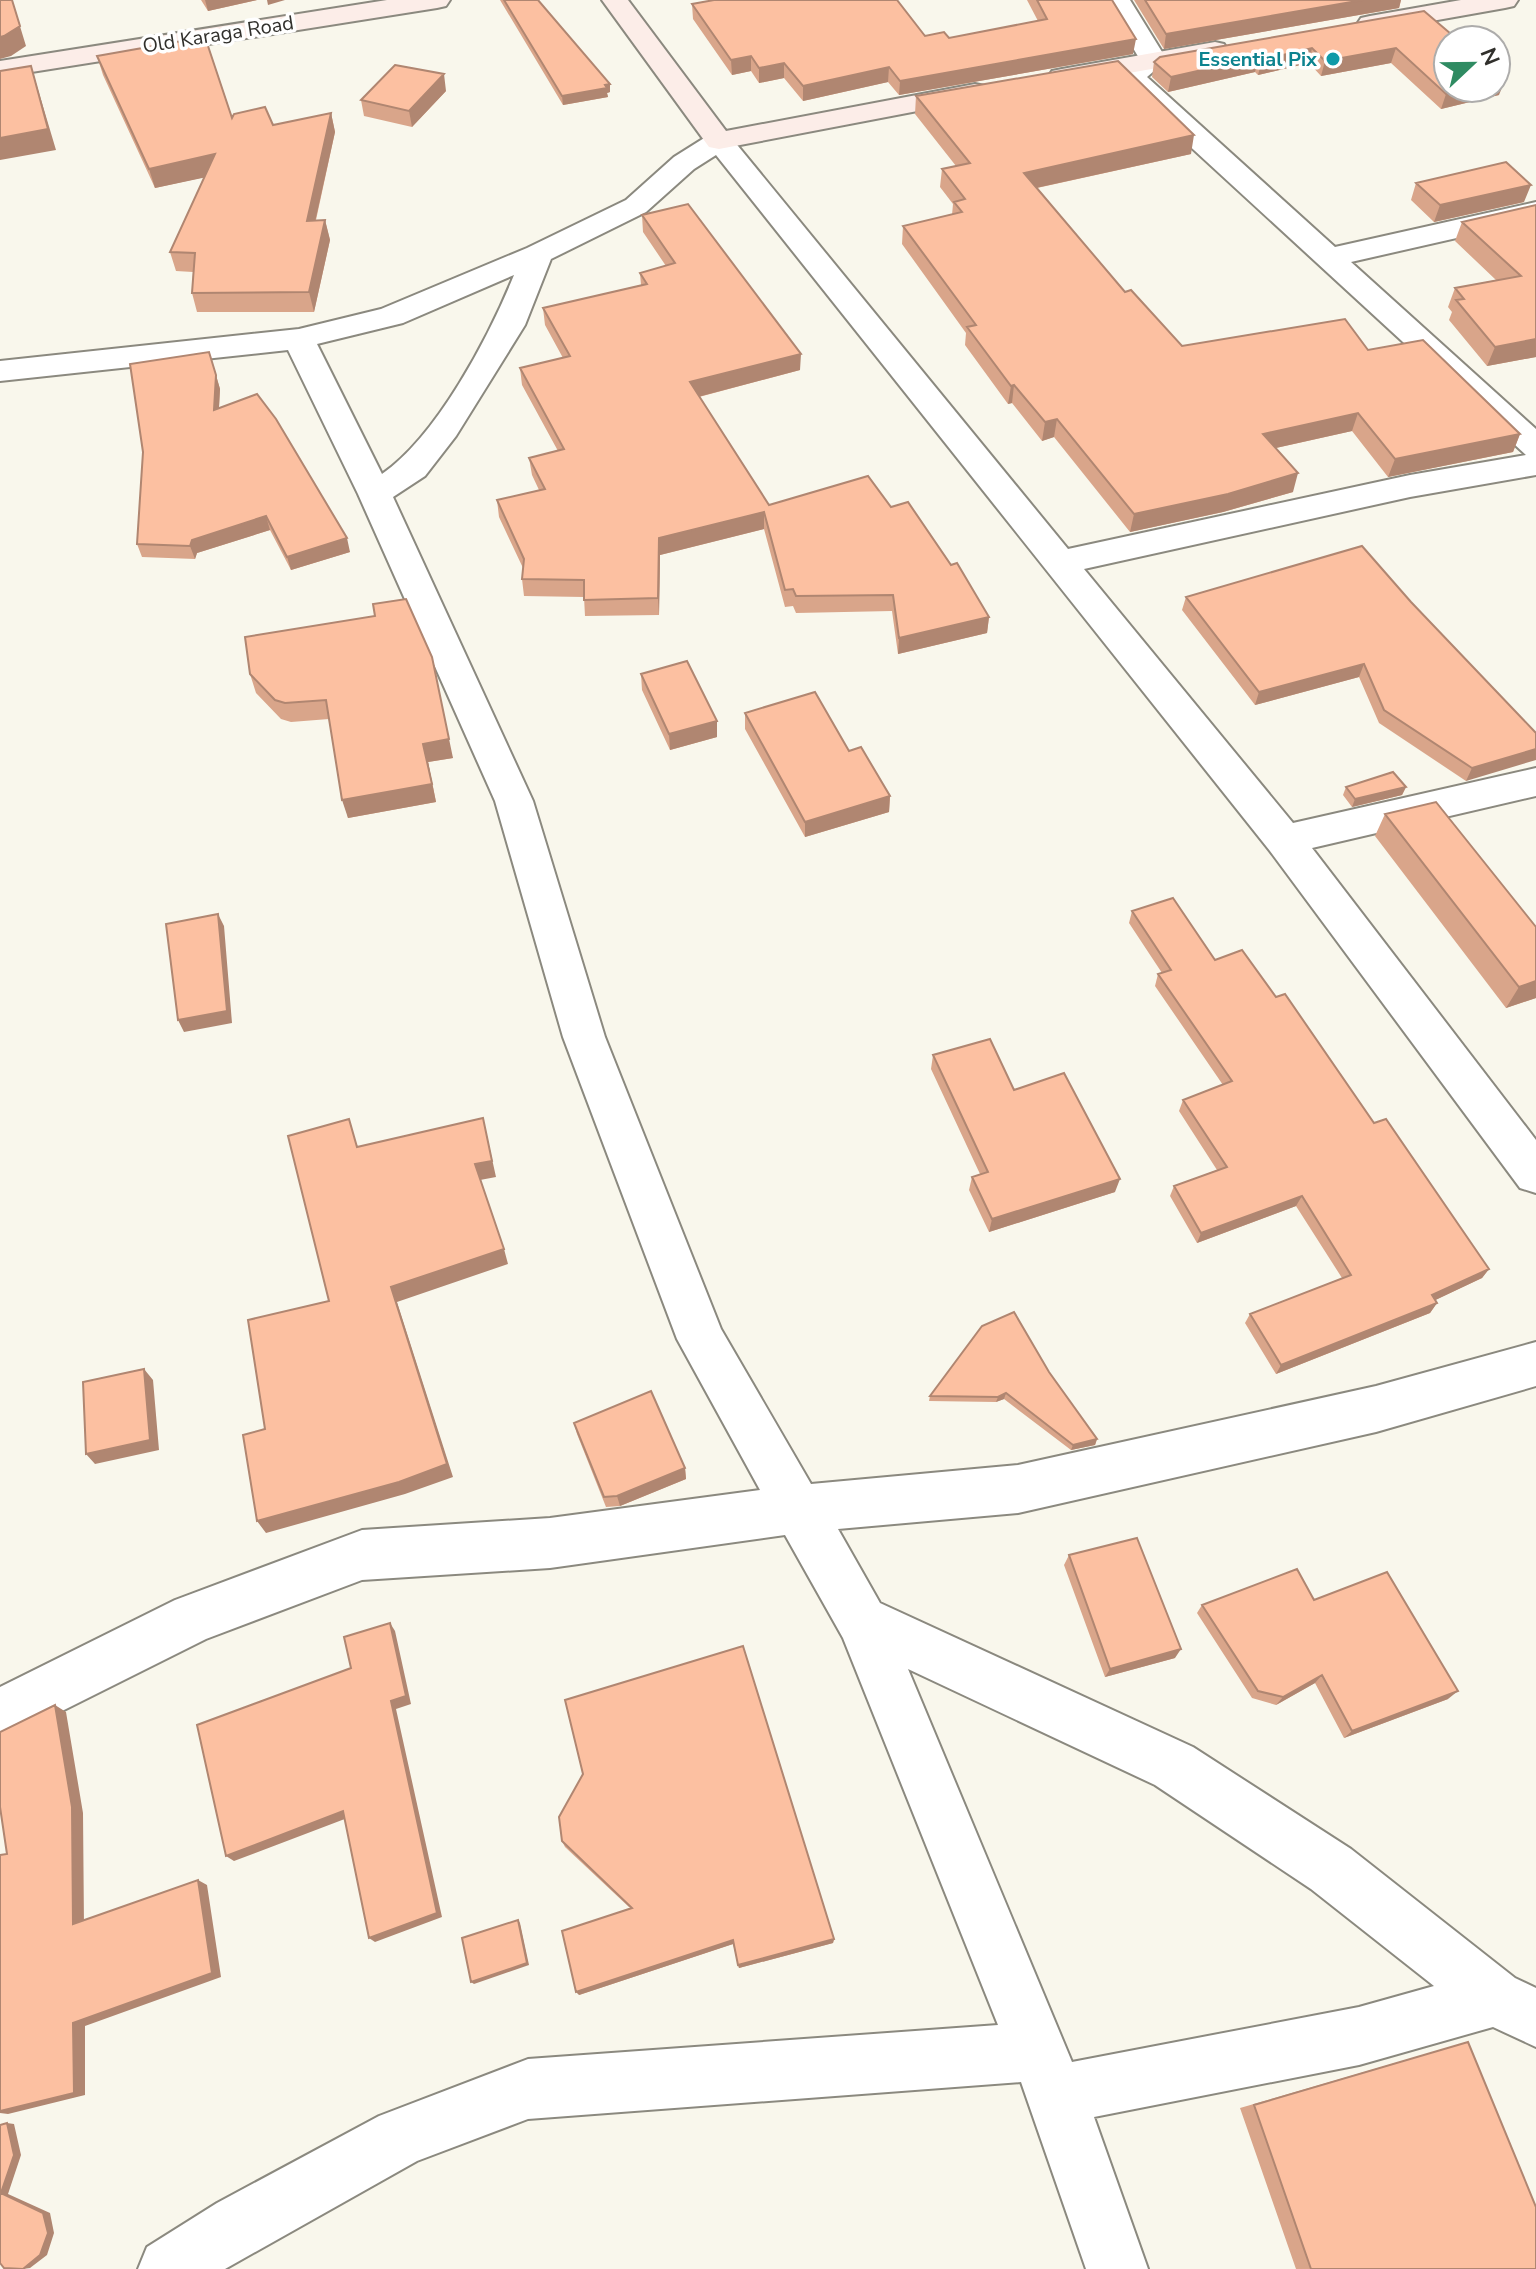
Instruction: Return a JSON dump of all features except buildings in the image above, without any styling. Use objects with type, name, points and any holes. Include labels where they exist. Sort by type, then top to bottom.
[{"type":"street","name":"Old Karaga Road","points":[[0,69],[437,0]]},
{"type":"street","points":[[615,0],[719,141],[1284,840],[1536,1174]]},
{"type":"street","points":[[1117,0],[1154,60]]},
{"type":"street","points":[[1341,29],[1505,0]]},
{"type":"street","points":[[1030,83],[1248,45]]},
{"type":"street","points":[[1154,60],[1130,76],[1536,447]]},
{"type":"street","points":[[0,371],[299,339],[392,316],[538,254],[636,206],[684,163],[719,141],[999,88]]},
{"type":"street","points":[[1327,258],[1536,211]]},
{"type":"street","points":[[375,494],[413,468],[444,429],[509,325],[538,254]]},
{"type":"street","points":[[299,339],[375,494],[514,801],[584,1037],[701,1339],[862,1621],[1047,2073],[1117,2269]]},
{"type":"street","points":[[1061,562],[1410,486],[1536,464]]},
{"type":"street","points":[[1284,840],[1536,782]]},
{"type":"street","points":[[0,1715],[193,1618],[362,1555],[550,1543],[799,1509],[1018,1489],[1376,1409],[1536,1364]]},
{"type":"street","points":[[862,1621],[1174,1766],[1331,1869],[1515,2008]]},
{"type":"street","points":[[177,2267],[239,2225],[400,2137],[528,2089],[1047,2073],[1359,2036],[1515,2008]]},
{"type":"place","name":"Essential Pix","points":[[1333,59]]}]
